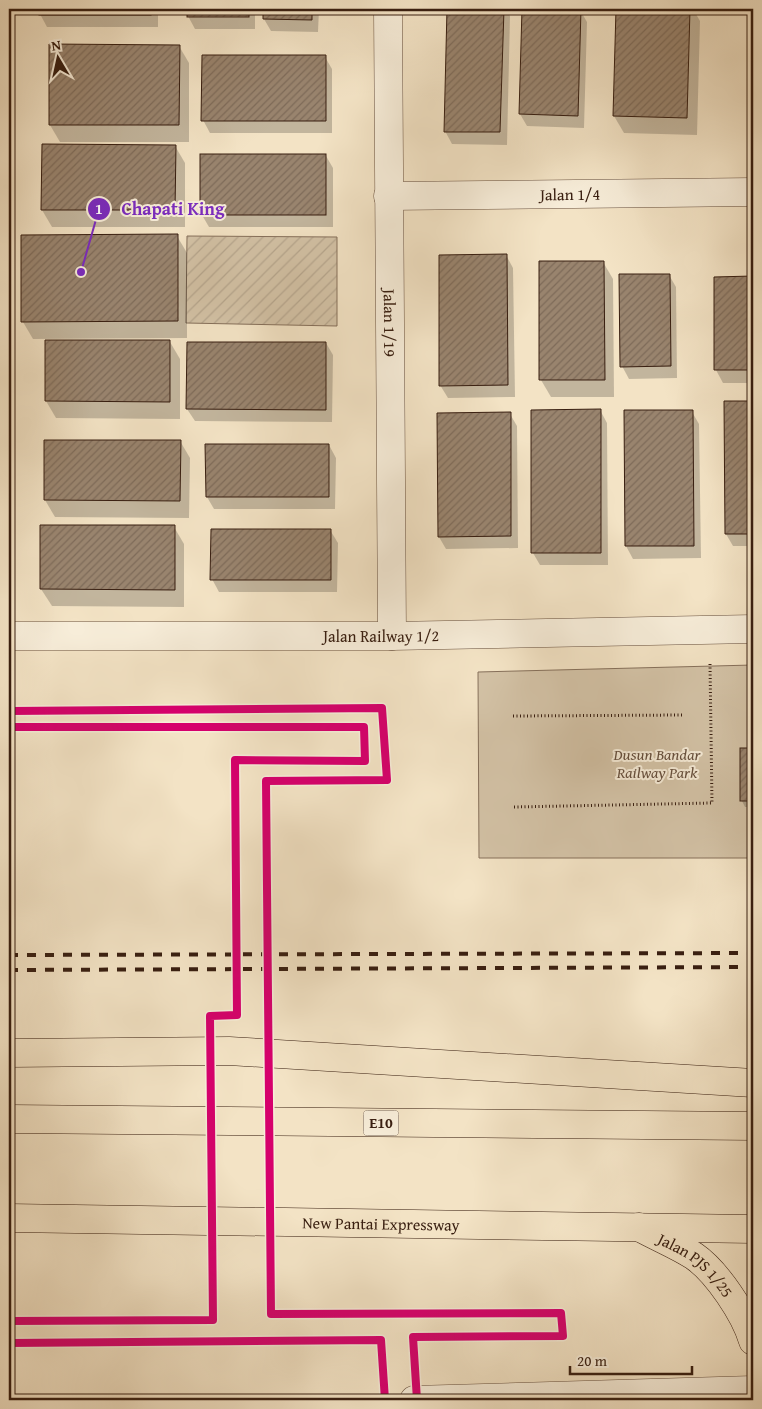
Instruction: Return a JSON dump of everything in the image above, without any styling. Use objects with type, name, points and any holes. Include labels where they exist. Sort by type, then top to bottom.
[{"type":"main road","points":[[9,1053],[229,1050],[753,1083]]},
{"type":"main road","name":"E10","points":[[9,1118],[753,1126]]},
{"type":"main road","name":"New Pantai Expressway","points":[[9,1218],[753,1229]]},
{"type":"main road","points":[[9,1230],[55,1219]]},
{"type":"main road","name":"Jalan PJS 1/25","points":[[639,1227],[694,1256],[717,1278],[750,1330],[753,1341]]},
{"type":"street","name":"Jalan 1/19","points":[[388,9],[392,636]]},
{"type":"street","name":"Jalan 1/4","points":[[388,196],[753,192]]},
{"type":"street","name":"Jalan Railway 1/2","points":[[9,636],[392,636],[753,629]]},
{"type":"street","points":[[414,1400],[753,1390]]},
{"type":"path","points":[[514,807],[712,803],[710,656]]},
{"type":"path","points":[[513,716],[684,715]]},
{"type":"green space","points":[[187,236],[337,237],[337,326],[186,323]]},
{"type":"green space","name":"Dusun Bandar Railway Park","points":[[753,665],[753,858],[479,858],[478,672]]},
{"type":"building","points":[[39,9],[151,9],[151,15],[39,15]]},
{"type":"building","points":[[187,9],[249,9],[249,17],[187,17]]},
{"type":"building","points":[[263,9],[312,9],[312,20],[263,19]]},
{"type":"building","points":[[447,9],[504,9],[500,132],[444,132]]},
{"type":"building","points":[[522,9],[581,9],[578,116],[519,114]]},
{"type":"building","points":[[616,9],[690,9],[687,118],[613,116]]},
{"type":"building","points":[[49,44],[180,45],[179,125],[49,125]]},
{"type":"building","points":[[202,55],[326,55],[326,121],[201,121]]},
{"type":"building","points":[[42,144],[176,145],[175,210],[41,210]]},
{"type":"building","points":[[200,154],[326,154],[326,215],[200,215]]},
{"type":"building","points":[[178,234],[178,321],[21,322],[21,235]]},
{"type":"building","points":[[507,254],[508,385],[439,386],[439,255]]},
{"type":"building","points":[[539,261],[604,261],[605,380],[539,380]]},
{"type":"building","points":[[619,274],[670,274],[671,366],[620,367]]},
{"type":"building","points":[[753,276],[753,370],[714,370],[714,277]]},
{"type":"building","points":[[45,340],[170,340],[170,402],[45,401]]},
{"type":"building","points":[[187,342],[326,342],[326,410],[186,409]]},
{"type":"building","points":[[724,401],[753,401],[753,534],[725,534]]},
{"type":"building","points":[[601,409],[601,553],[531,553],[531,410]]},
{"type":"building","points":[[624,410],[693,410],[694,546],[625,546]]},
{"type":"building","points":[[511,412],[511,536],[438,537],[437,413]]},
{"type":"building","points":[[44,440],[181,440],[180,501],[44,500]]},
{"type":"building","points":[[205,444],[329,444],[329,497],[206,497]]},
{"type":"building","points":[[40,525],[175,525],[175,590],[40,589]]},
{"type":"building","points":[[211,529],[331,529],[331,580],[210,580]]},
{"type":"building","points":[[740,748],[753,748],[753,801],[740,801]]},
{"type":"railway","points":[[9,955],[753,953]]},
{"type":"railway","points":[[9,970],[753,967]]},
{"type":"cycle path","points":[[9,711],[382,708],[387,780],[266,781],[271,1314],[561,1313],[563,1336],[413,1337],[417,1400]]},
{"type":"cycle path","points":[[9,727],[364,727],[365,761],[235,760],[237,1015],[210,1016],[213,1320],[9,1321]]},
{"type":"cycle path","points":[[9,1343],[381,1340],[385,1400]]},
{"type":"place","name":"Chapati King","points":[[81,272]]}]
